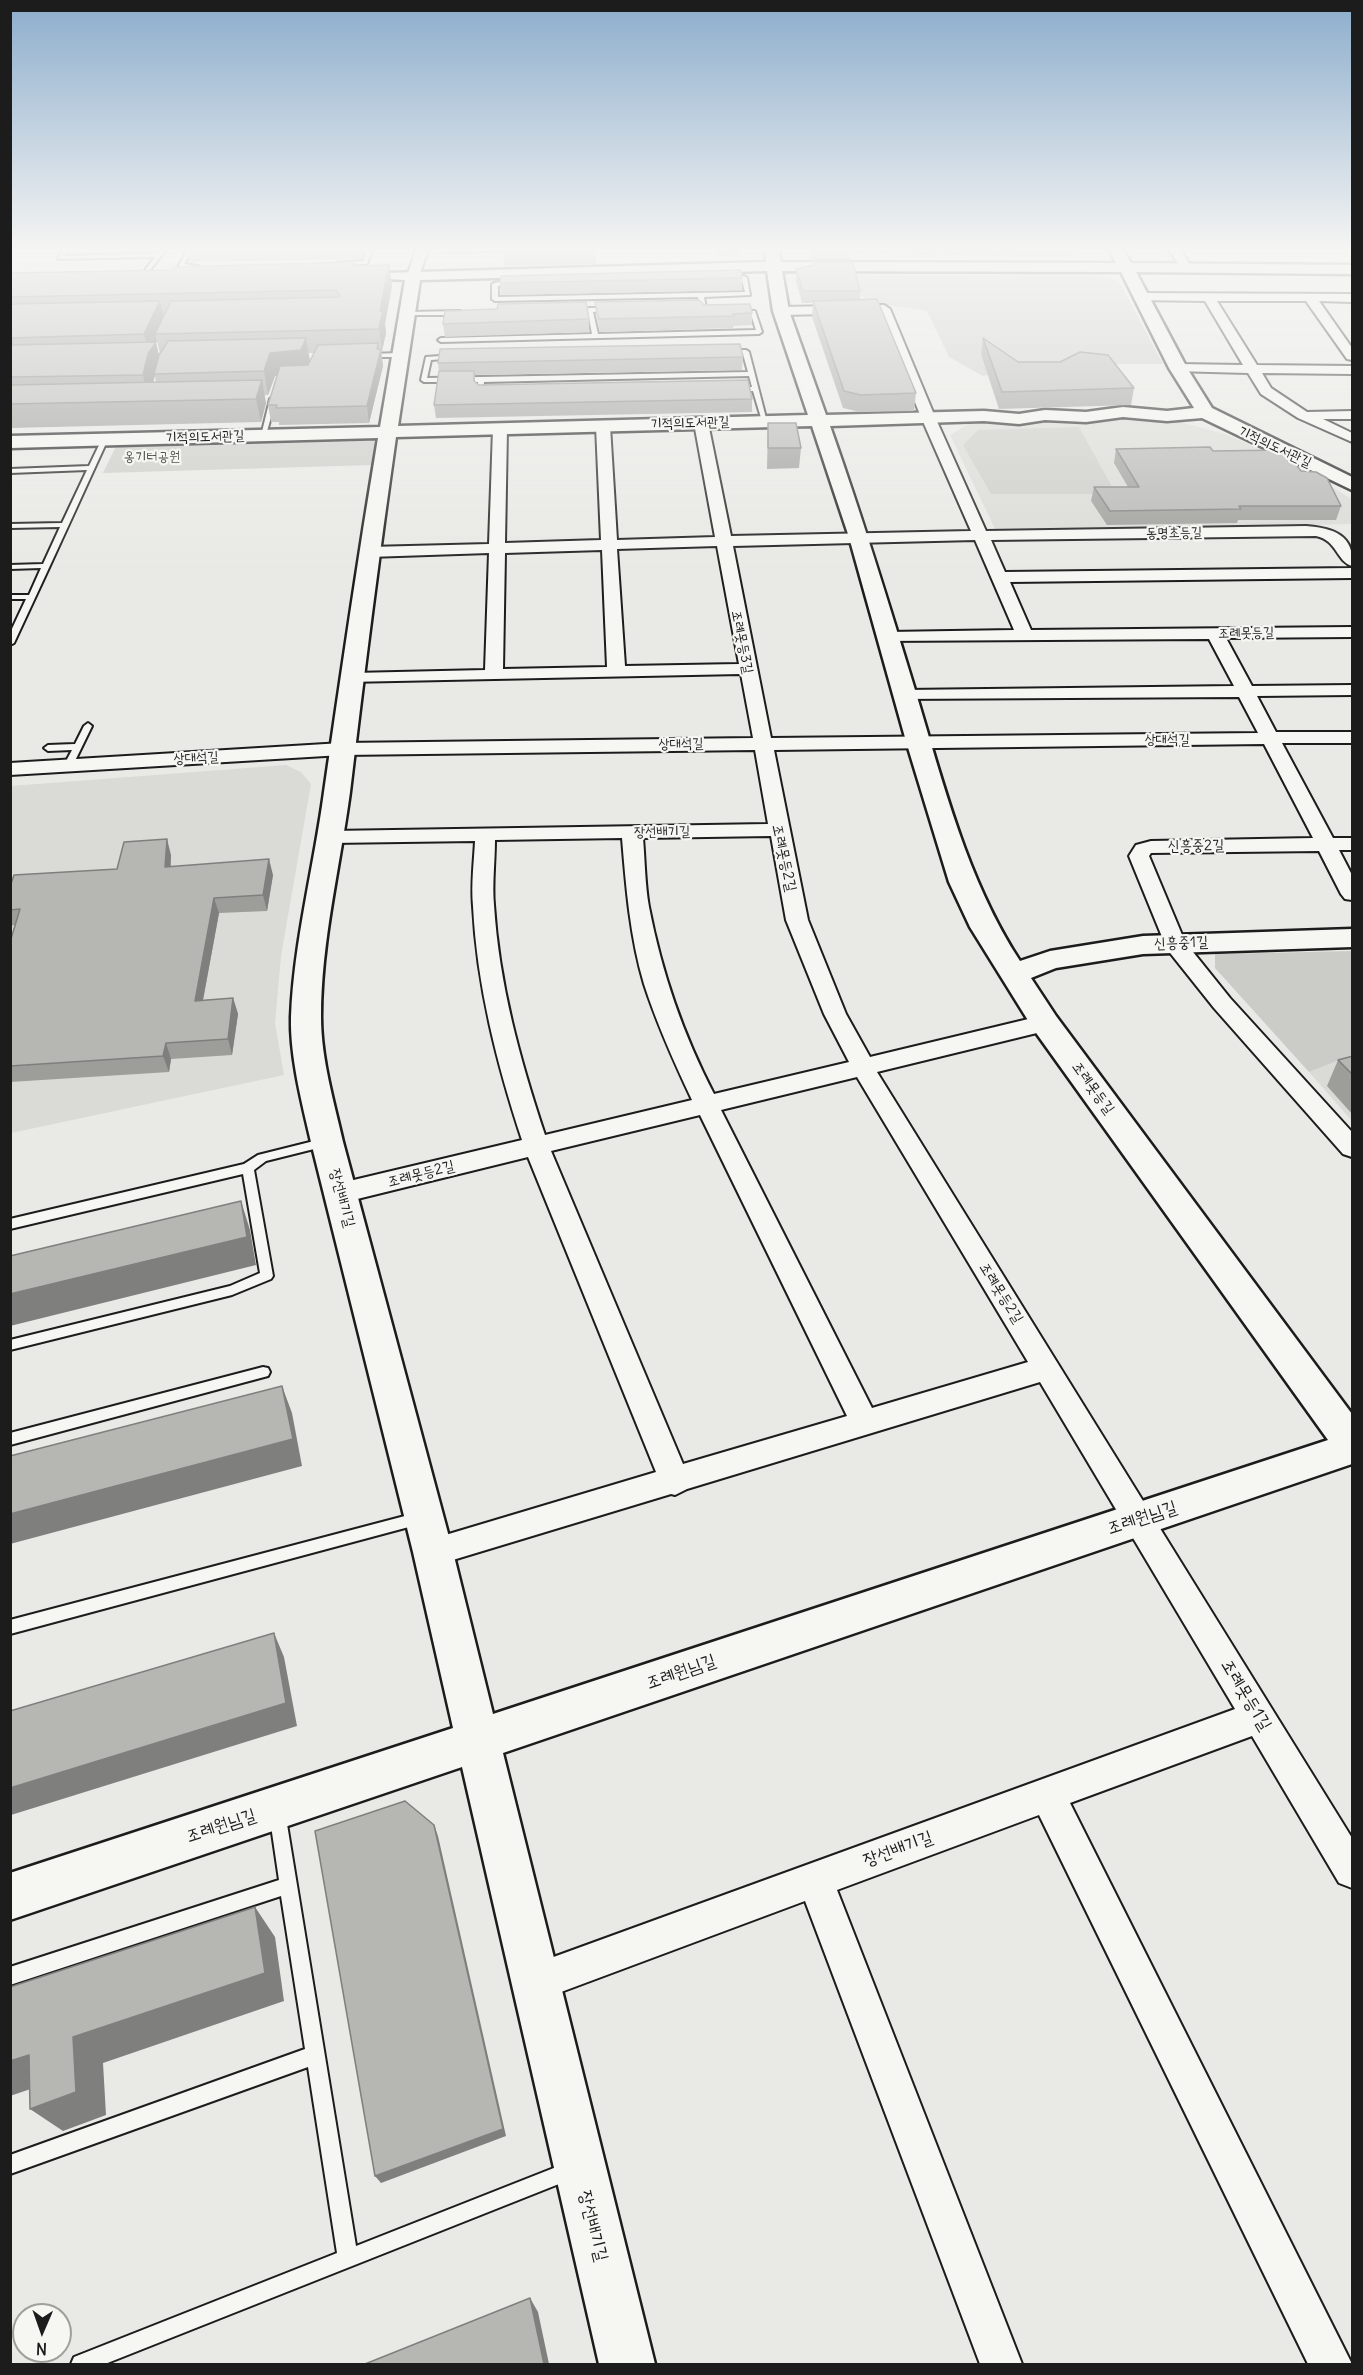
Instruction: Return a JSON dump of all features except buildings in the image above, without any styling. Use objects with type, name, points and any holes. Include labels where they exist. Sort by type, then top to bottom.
[{"type":"street","name":"장선배기길","points":[[401,358],[369,552],[353,678],[310,961],[306,1019],[314,1085],[327,1142],[433,1552],[627,2364]]},
{"type":"street","name":"조례못등길","points":[[798,358],[859,537],[918,741],[963,882],[984,927],[1044,1023],[1353,1443]]},
{"type":"street","points":[[904,358],[1025,635]]},
{"type":"street","points":[[1173,358],[1205,412]]},
{"type":"street","points":[[1244,358],[1266,391],[1303,415],[1353,438]]},
{"type":"street","points":[[1178,368],[1353,369]]},
{"type":"street","name":"기적의도서관길","points":[[10,442],[928,417],[984,416],[1018,419],[1045,415],[1086,417],[1120,412],[1167,416],[1205,412],[1353,484]]},
{"type":"street","points":[[1303,415],[1353,415]]},
{"type":"street","name":"조례못등3길","points":[[701,423],[761,743]]},
{"type":"street","points":[[603,426],[616,672]]},
{"type":"street","points":[[494,675],[500,429]]},
{"type":"street","name":"동명초등길","points":[[859,537],[1320,532],[1337,537],[1353,561]]},
{"type":"street","points":[[369,552],[859,537]]},
{"type":"street","points":[[1001,577],[1353,573]]},
{"type":"street","name":"조례못등길","points":[[888,637],[1353,632]]},
{"type":"street","points":[[1215,633],[1353,894]]},
{"type":"street","points":[[353,678],[747,669]]},
{"type":"street","points":[[905,695],[1353,690]]},
{"type":"street","name":"상대석길","points":[[10,769],[342,749],[1353,737]]},
{"type":"street","name":"조례못등2길","points":[[761,743],[797,920],[835,1014],[863,1067],[1140,1519]]},
{"type":"street","name":"장선배기길","points":[[330,837],[778,830]]},
{"type":"street","points":[[632,832],[638,904],[655,983],[680,1051],[865,1423]]},
{"type":"street","points":[[485,835],[483,904],[491,975],[510,1066],[536,1146],[675,1482]]},
{"type":"street","name":"신흥중2길","points":[[1174,944],[1139,856],[1143,849],[1151,847],[1353,844]]},
{"type":"street","name":"신흥중1길","points":[[1013,975],[1050,960],[1143,945],[1353,938]]},
{"type":"street","points":[[1174,944],[1222,1003],[1353,1148]]},
{"type":"street","name":"조례못등2길","points":[[341,1193],[1044,1023]]},
{"type":"street","points":[[433,1552],[675,1482],[1048,1368]]},
{"type":"street","name":"조례원님길","points":[[10,1897],[1353,1448]]},
{"type":"street","name":"조례못등1길","points":[[1140,1519],[1258,1717],[1353,1870]]},
{"type":"street","name":"장선배기길","points":[[537,1982],[1258,1717]]},
{"type":"street","points":[[1047,1794],[1331,2364]]},
{"type":"street","points":[[815,1880],[1001,2364]]},
{"type":"lane","points":[[434,358],[428,358],[424,380],[752,374]]},
{"type":"lane","points":[[748,358],[765,421]]},
{"type":"lane","points":[[481,380],[480,394],[492,394]]},
{"type":"lane","points":[[263,435],[275,389]]},
{"type":"lane","points":[[722,389],[756,389]]},
{"type":"lane","points":[[262,400],[273,399]]},
{"type":"lane","points":[[10,643],[105,439]]},
{"type":"lane","points":[[10,471],[92,468]]},
{"type":"lane","points":[[10,526],[66,525]]},
{"type":"lane","points":[[10,567],[47,566]]},
{"type":"lane","points":[[10,597],[33,597]]},
{"type":"lane","points":[[69,765],[88,726]]},
{"type":"lane","points":[[48,748],[77,747]]},
{"type":"lane","points":[[10,1224],[248,1168],[261,1158],[327,1142]]},
{"type":"lane","points":[[10,1345],[232,1290],[267,1276],[248,1168]]},
{"type":"lane","points":[[10,1438],[262,1372]]},
{"type":"lane","points":[[10,1627],[424,1516]]},
{"type":"lane","points":[[277,1808],[348,2258]]},
{"type":"lane","points":[[10,1976],[288,1885]]},
{"type":"lane","points":[[10,2165],[315,2055]]},
{"type":"lane","points":[[81,2364],[579,2167]]},
{"type":"shaded area","points":[[1135,417],[1177,421],[1228,435],[1291,463],[1352,499],[1352,524],[996,531],[950,435],[969,424]]},
{"type":"shaded area","points":[[286,765],[301,772],[311,784],[281,956],[275,1023],[284,1075],[11,1133],[11,786]]},
{"type":"shaded area","points":[[1352,1055],[1352,1121],[1309,1072]]},
{"type":"green space","points":[[950,358],[1160,358],[1163,364],[1074,364],[1004,371],[983,376]]},
{"type":"green space","points":[[1079,427],[1116,494],[991,494],[963,445],[978,430]]},
{"type":"green space","name":"옹기터공원","points":[[370,437],[376,443],[372,465],[103,473],[117,444]]},
{"type":"green space","points":[[1352,951],[1352,1055],[1309,1072],[1215,968],[1215,954]]}]
